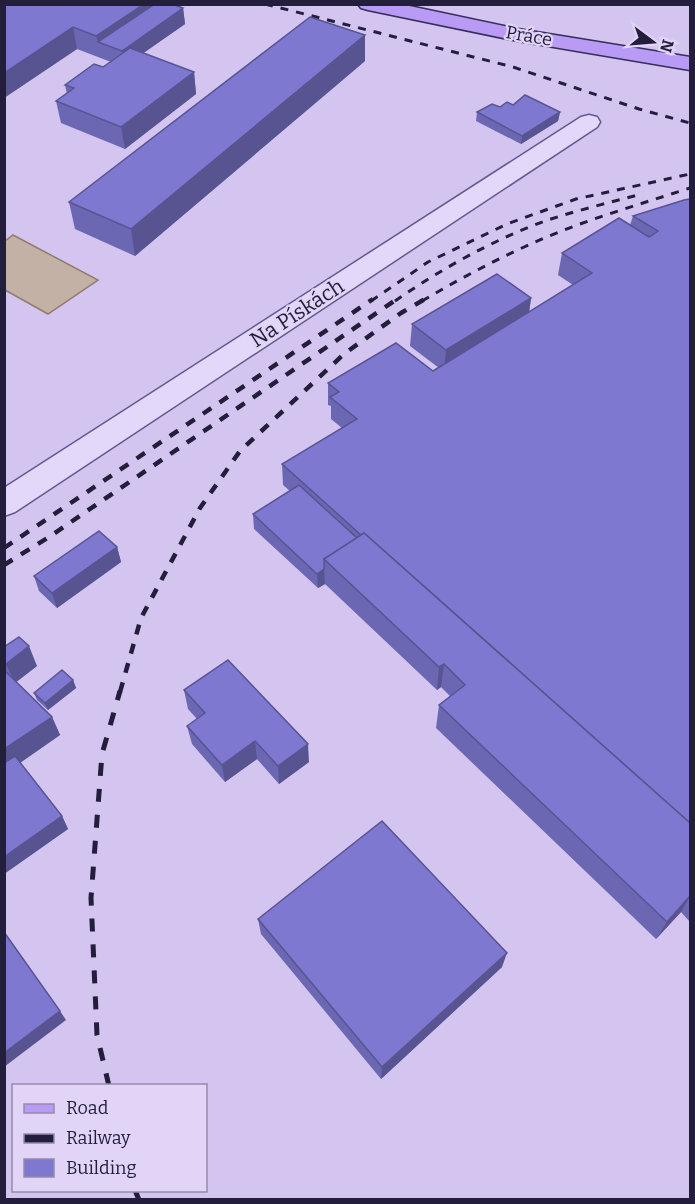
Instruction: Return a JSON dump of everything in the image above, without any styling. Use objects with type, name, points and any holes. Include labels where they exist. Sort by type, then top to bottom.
[{"type":"main road","name":"Práce","points":[[368,4],[518,35],[690,64]]},
{"type":"street","name":"Na Pískách","points":[[4,504],[590,122]]},
{"type":"shaded area","points":[[13,235],[98,280],[48,314],[5,290],[5,241]]},
{"type":"building","points":[[4,4],[144,4],[96,36],[73,27],[4,73]]},
{"type":"building","points":[[155,4],[172,4],[183,8],[122,51],[98,42]]},
{"type":"building","points":[[310,17],[365,35],[131,229],[69,202]]},
{"type":"building","points":[[130,48],[194,72],[121,127],[56,101],[74,88],[65,85],[94,64],[103,67]]},
{"type":"building","points":[[525,95],[560,112],[522,136],[477,112],[492,104],[500,107],[507,102],[513,105]]},
{"type":"building","points":[[690,199],[690,823],[364,533],[361,535],[282,464],[357,419],[330,397],[339,392],[328,383],[396,343],[433,371],[592,273],[562,253],[619,218],[649,237],[658,231],[633,216]]},
{"type":"building","points":[[497,274],[531,298],[446,350],[412,324]]},
{"type":"building","points":[[299,485],[357,538],[324,559],[324,569],[317,574],[253,514]]},
{"type":"building","points":[[99,531],[117,547],[52,593],[34,576]]},
{"type":"building","points":[[364,533],[690,823],[690,896],[667,922],[439,705],[465,685],[444,664],[439,667],[324,559]]},
{"type":"building","points":[[19,637],[29,646],[6,664],[4,663],[4,647]]},
{"type":"building","points":[[228,660],[308,744],[278,766],[255,741],[222,765],[187,726],[205,713],[184,690]]},
{"type":"building","points":[[4,670],[52,717],[4,749]]},
{"type":"building","points":[[62,670],[73,680],[45,703],[34,693]]},
{"type":"building","points":[[15,756],[62,816],[4,857],[4,763]]},
{"type":"building","points":[[382,821],[507,953],[382,1067],[258,919]]},
{"type":"building","points":[[4,932],[60,1011],[4,1053]]},
{"type":"railway","points":[[265,4],[513,67],[639,109],[690,123]]},
{"type":"railway","points":[[371,301],[428,262],[507,224],[576,199],[690,174]]},
{"type":"railway","points":[[422,301],[539,240],[594,219],[690,188]]},
{"type":"railway","points":[[395,301],[449,267],[506,237],[556,217],[638,195]]},
{"type":"railway","points":[[4,548],[373,299]]},
{"type":"railway","points":[[4,565],[49,537],[397,299]]},
{"type":"railway","points":[[120,692],[141,618],[200,508],[240,451],[344,354],[401,313],[425,299]]},
{"type":"railway","points":[[109,1084],[97,1035],[91,898],[102,754],[120,691]]},
{"type":"railway","points":[[136,1192],[139,1200]]}]
